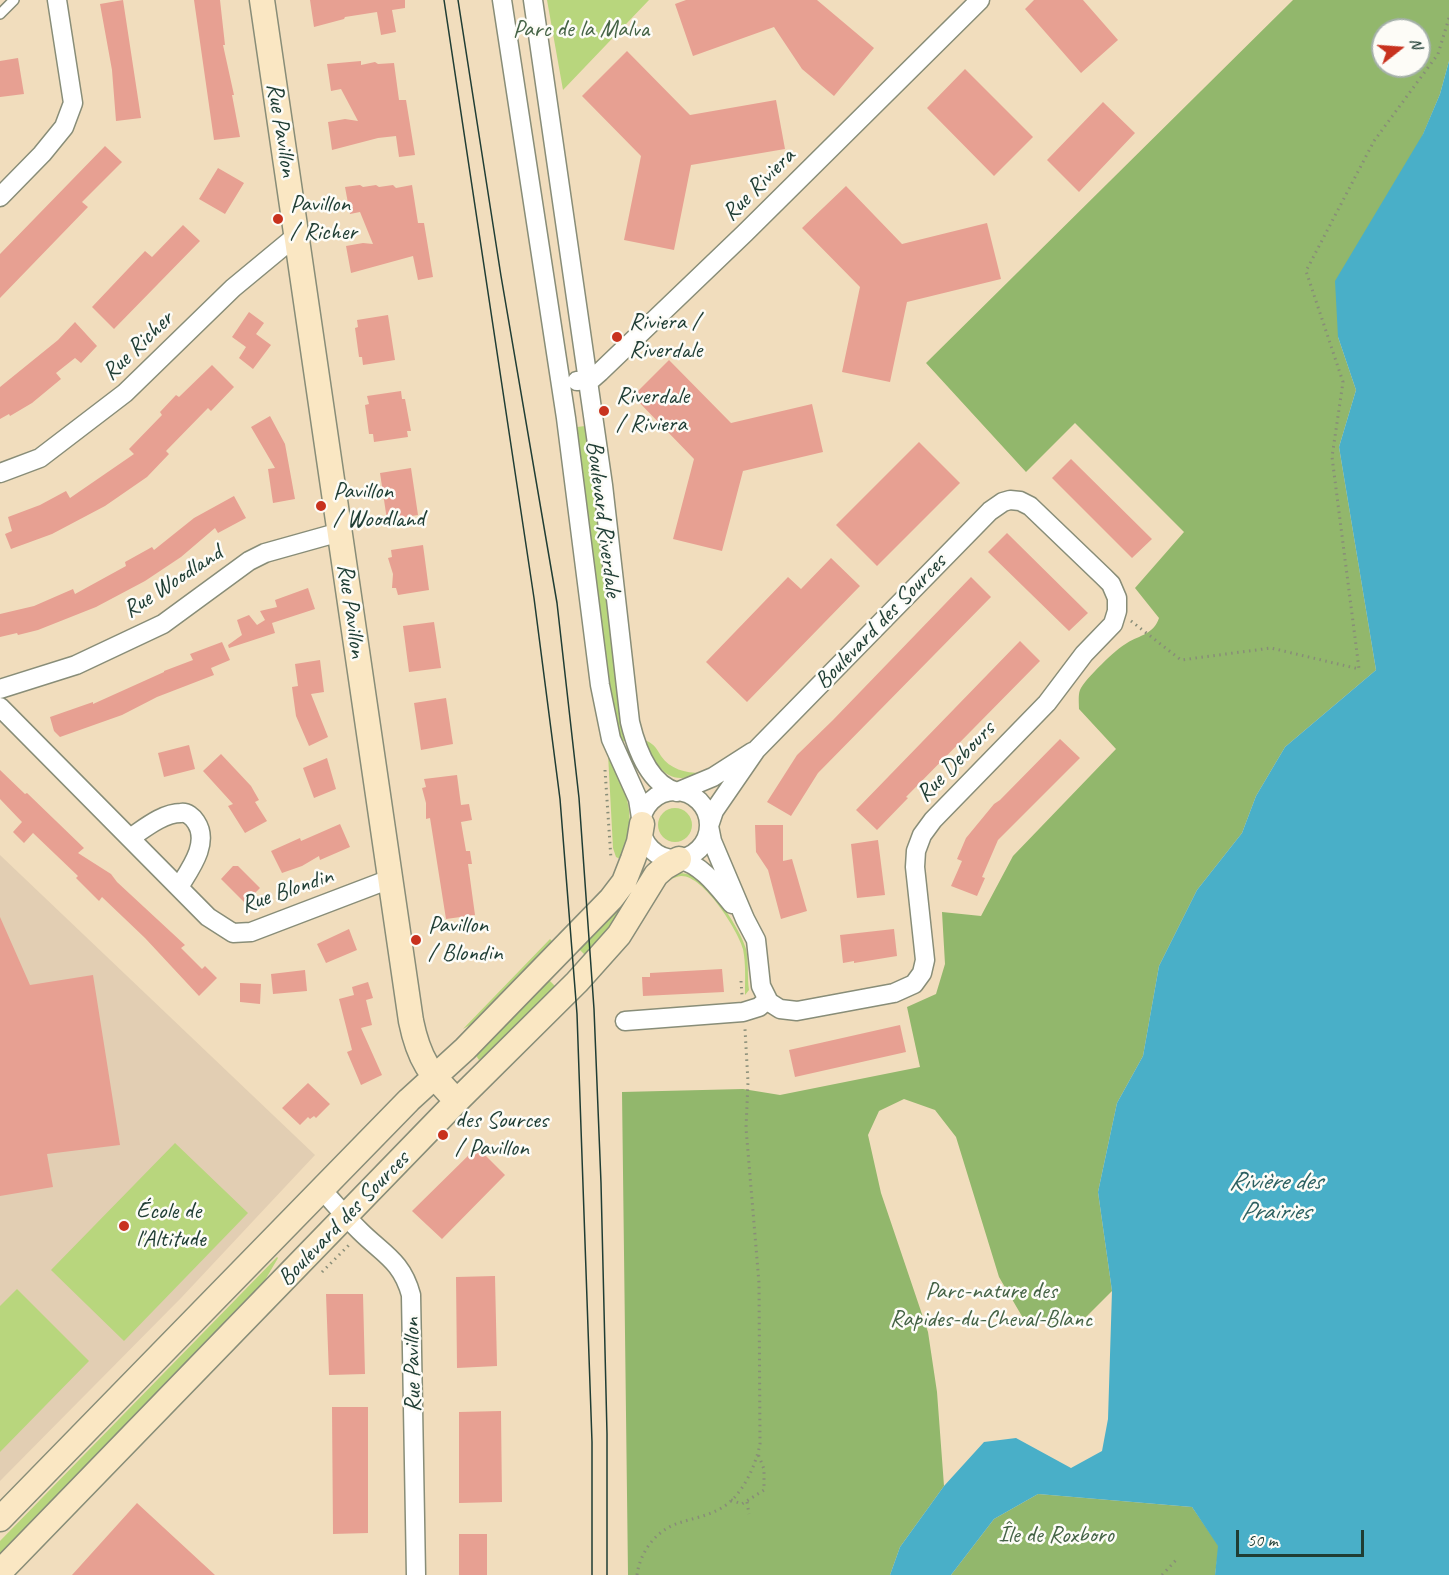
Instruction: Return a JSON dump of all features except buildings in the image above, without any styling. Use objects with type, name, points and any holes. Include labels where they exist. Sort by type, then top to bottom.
[{"type":"street","points":[[0,197],[42,154],[64,127],[73,103],[57,0]]},
{"type":"street","name":"Rue Pavillon","points":[[262,0],[414,1033],[419,1051],[434,1078],[457,1101]]},
{"type":"street","name":"Boulevard Riverdale","points":[[502,0],[561,384],[603,704],[614,748],[638,799],[642,824]]},
{"type":"street","name":"Boulevard Riverdale","points":[[533,0],[588,380],[630,722],[635,741],[650,770],[665,786],[677,792]]},
{"type":"street","name":"Rue Riviera","points":[[588,380],[600,372],[745,233],[980,0]]},
{"type":"street","name":"Rue Richer","points":[[0,473],[40,458],[125,393],[233,288],[297,235]]},
{"type":"street","points":[[561,384],[588,380]]},
{"type":"street","name":"Boulevard des Sources","points":[[709,826],[714,811],[756,750],[990,511],[1003,502],[1020,501],[1030,506],[1104,577],[1115,591],[1117,610]]},
{"type":"street","name":"Rue Woodland","points":[[0,689],[76,665],[163,624],[249,561],[265,553],[340,532]]},
{"type":"street","name":"Rue Debours","points":[[767,1000],[778,1009],[797,1011],[894,993],[914,984],[922,973],[925,960],[915,867],[916,850],[922,834],[1047,703],[1084,654],[1113,624],[1117,610]]},
{"type":"street","name":"Rue Blondin","points":[[0,707],[208,916],[233,933],[251,932],[390,879]]},
{"type":"street","name":"Boulevard des Sources","points":[[677,792],[713,777],[756,750]]},
{"type":"street","points":[[625,1021],[743,1012],[759,1007],[767,1000],[761,986],[756,940],[714,849],[708,818],[702,804],[691,795],[677,792],[664,793],[654,799],[646,808],[642,824],[646,843],[664,858],[679,859],[693,864],[706,875],[745,919]]},
{"type":"street","points":[[130,838],[170,815],[180,813],[192,817],[198,824],[201,834],[199,848],[193,864],[179,887]]},
{"type":"street","name":"Boulevard des Sources","points":[[0,1519],[409,1100],[554,960],[611,899],[629,871],[639,842],[642,824]]},
{"type":"street","points":[[679,859],[689,856],[700,848],[707,837],[709,826]]},
{"type":"street","name":"Boulevard des Sources","points":[[0,1572],[457,1101],[593,965],[626,925],[656,875],[679,859]]},
{"type":"street","name":"Rue Pavillon","points":[[321,1190],[396,1264],[407,1279],[411,1295],[416,1575]]},
{"type":"lane","points":[[0,14],[14,0]]},
{"type":"path","points":[[1117,610],[1181,660],[1270,648],[1359,669],[1332,457],[1343,382],[1306,271],[1374,141],[1438,54],[1449,18]]},
{"type":"path","points":[[604,765],[611,866]]},
{"type":"path","points":[[741,976],[742,1000]]},
{"type":"path","points":[[637,1575],[646,1549],[666,1529],[718,1510],[731,1500],[745,1480],[760,1444],[759,1282],[747,1128],[748,1082],[744,1023]]},
{"type":"path","points":[[731,1500],[739,1504],[747,1502],[764,1490],[764,1469],[758,1453]]},
{"type":"path","points":[[747,1502],[749,1514]]},
{"type":"path","points":[[1162,1575],[1177,1558]]},
{"type":"shaded area","name":"École de l'Altitude","points":[[0,855],[315,1155],[181,1298],[0,1481]]},
{"type":"green space","name":"Parc de la Malva","points":[[547,0],[649,0],[563,90]]},
{"type":"green space","name":"Parc-nature des Rapides-du-Cheval-Blanc","points":[[1293,0],[1449,0],[1449,61],[1440,94],[1338,337],[1356,390],[1339,447],[1376,670],[1285,747],[1256,796],[1242,833],[1197,890],[1159,966],[1143,1056],[1117,1103],[1098,1192],[1112,1291],[1086,1317],[1060,1325],[1023,1318],[999,1277],[956,1137],[935,1110],[904,1099],[879,1111],[868,1135],[881,1193],[928,1332],[937,1392],[944,1486],[900,1547],[890,1575],[628,1575],[622,1092],[743,1089],[780,1095],[920,1067],[907,1007],[936,994],[945,964],[942,912],[981,916],[1013,856],[1116,749],[1079,709],[1080,690],[1094,672],[1116,651],[1154,628],[1159,618],[1135,588],[1184,532],[1075,423],[1026,472],[926,363]]},
{"type":"green space","points":[[585,426],[626,740],[620,743],[609,689],[577,427]]},
{"type":"green space","points":[[647,741],[673,767],[701,773],[680,778],[665,772],[659,767],[643,742]]},
{"type":"green space","points":[[608,754],[626,795],[630,817],[624,861],[616,857],[613,848]]},
{"type":"green space","points":[[675,808],[687,813],[692,825],[687,837],[675,842],[663,837],[658,825],[663,813]]},
{"type":"green space","points":[[678,873],[692,875],[703,882],[718,899],[738,931],[747,954],[749,990],[745,995],[743,949],[734,929],[709,894],[690,878],[681,876],[661,887],[661,883]]},
{"type":"green space","points":[[636,879],[638,882],[624,912],[586,956],[579,949],[618,908]]},
{"type":"green space","points":[[550,939],[552,941],[470,1025],[463,1029]]},
{"type":"green space","points":[[549,980],[556,987],[499,1044],[479,1060],[475,1054]]},
{"type":"green space","points":[[175,1143],[248,1213],[124,1341],[51,1270]]},
{"type":"green space","points":[[277,1257],[261,1287],[0,1557],[0,1541]]},
{"type":"green space","points":[[17,1289],[89,1361],[0,1452],[0,1306]]},
{"type":"green space","name":"Île de Roxboro","points":[[1038,1494],[1192,1507],[1219,1546],[1215,1575],[951,1575],[994,1519]]},
{"type":"water","name":"Rivière des Prairies","points":[[1449,61],[1449,1575],[1215,1575],[1218,1546],[1192,1507],[1038,1494],[994,1519],[951,1575],[890,1575],[900,1547],[944,1486],[984,1442],[1016,1438],[1071,1468],[1102,1451],[1108,1419],[1112,1291],[1098,1192],[1117,1103],[1143,1056],[1159,966],[1197,890],[1242,833],[1256,796],[1285,747],[1376,670],[1339,447],[1356,390],[1338,337],[1335,281],[1423,134],[1440,94]]},
{"type":"tram line","points":[[444,0],[534,598],[560,799],[577,1014],[592,1442],[592,1575]]},
{"type":"tram line","points":[[458,0],[501,276],[557,603],[579,798],[594,1009],[601,1183],[607,1434],[607,1575]]},
{"type":"place","name":"Pavillon / Richer","points":[[278,219]]},
{"type":"place","name":"Riviera / Riverdale","points":[[617,337]]},
{"type":"place","name":"Riverdale / Riviera","points":[[604,411]]},
{"type":"place","name":"Pavillon / Woodland","points":[[321,506]]},
{"type":"place","name":"Pavillon / Blondin","points":[[416,940]]},
{"type":"place","name":"des Sources / Pavillon","points":[[443,1135]]},
{"type":"place","name":"École de l'Altitude","points":[[124,1226]]}]
